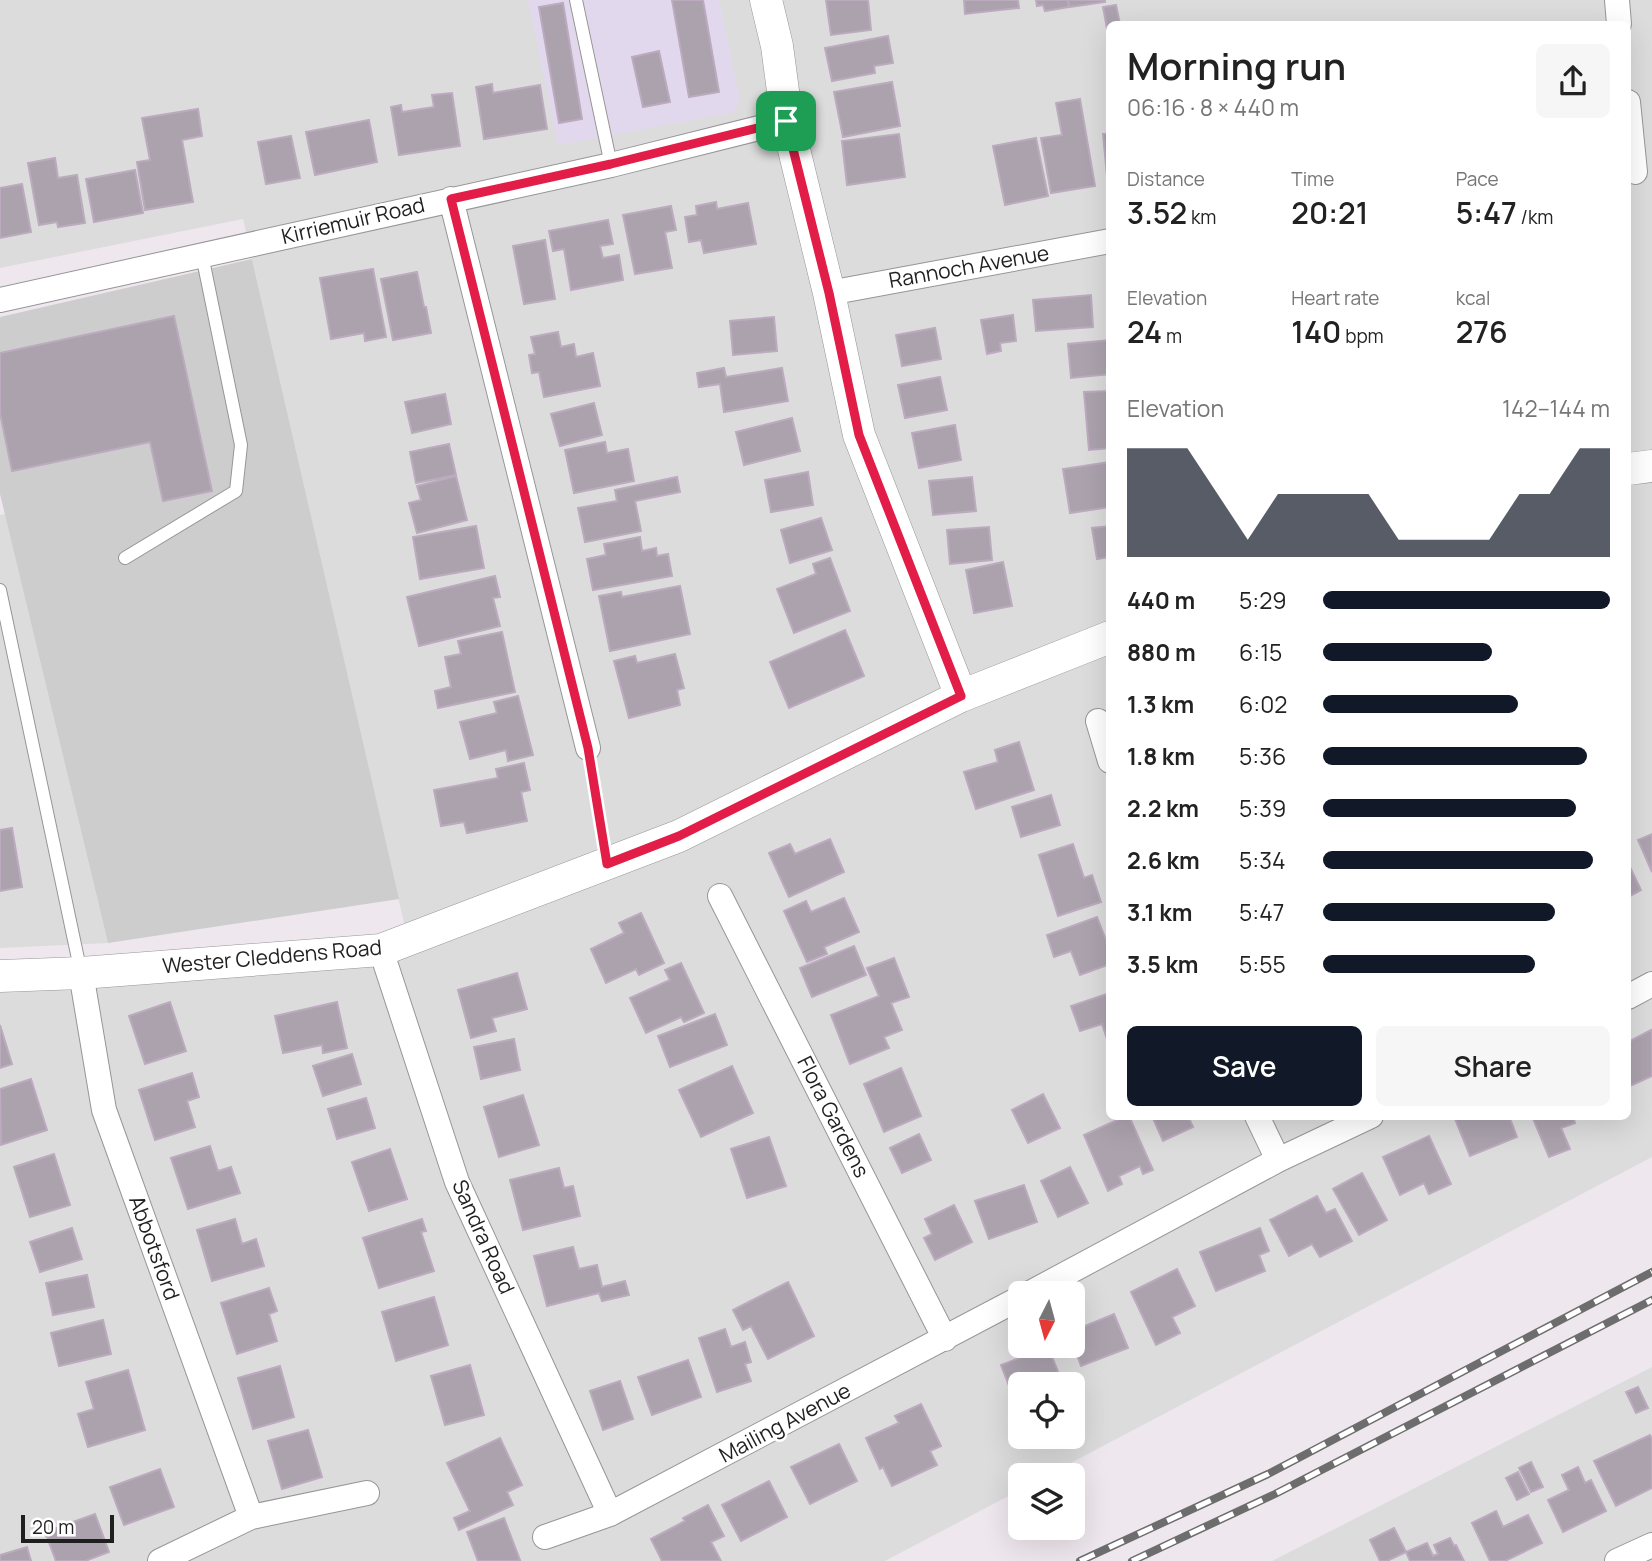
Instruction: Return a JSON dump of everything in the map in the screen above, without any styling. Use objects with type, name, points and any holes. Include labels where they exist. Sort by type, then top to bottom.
[{"type":"street","points":[[766,0],[776,46],[786,121],[829,293],[859,435],[961,696]]},
{"type":"street","points":[[1617,0],[1619,21]]},
{"type":"street","name":"Kirriemuir Road","points":[[0,300],[611,164],[786,121]]},
{"type":"street","points":[[1631,123],[1638,172]]},
{"type":"street","points":[[451,199],[588,748]]},
{"type":"street","name":"Rannoch Avenue","points":[[829,293],[1106,242]]},
{"type":"street","points":[[1631,469],[1652,466]]},
{"type":"street","name":"Wester Cleddens Road","points":[[0,976],[81,973],[381,950],[679,836],[961,696],[1106,639]]},
{"type":"street","points":[[1098,721],[1106,748]]},
{"type":"street","name":"Flora Gardens","points":[[720,896],[945,1339]]},
{"type":"street","name":"Sandra Road","points":[[381,950],[457,1182],[610,1514]]},
{"type":"street","name":"Abbotsford","points":[[81,973],[104,1110],[251,1517]]},
{"type":"street","points":[[1631,995],[1652,984]]},
{"type":"street","points":[[1259,1120],[1278,1160]]},
{"type":"street","points":[[1052,1281],[1278,1160],[1363,1120]]},
{"type":"street","name":"Mailing Avenue","points":[[545,1537],[610,1514],[1008,1305]]},
{"type":"street","points":[[160,1561],[251,1517],[368,1493]]},
{"type":"street","points":[[1617,1561],[1652,1545]]},
{"type":"lane","points":[[576,0],[611,164]]},
{"type":"lane","points":[[125,558],[236,491],[240,445],[202,255]]},
{"type":"lane","points":[[0,590],[81,973]]},
{"type":"path","points":[[588,748],[607,864]]},
{"type":"shaded area","points":[[0,0],[1652,0],[1652,1157],[1071,1463],[1008,1463],[1008,1496],[885,1561],[0,1561],[0,987],[406,932],[243,219],[0,268]]},
{"type":"shaded area","points":[[528,0],[719,0],[739,97],[735,112],[558,145]]},
{"type":"shaded area","points":[[252,259],[399,899],[108,943],[0,494],[0,317]]},
{"type":"shaded area","points":[[5,514],[108,943],[0,948],[0,515]]},
{"type":"shaded area","points":[[1652,1367],[1652,1561],[1272,1561]]},
{"type":"building","points":[[672,0],[703,0],[719,92],[689,97]]},
{"type":"building","points":[[826,0],[868,0],[871,30],[831,35]]},
{"type":"building","points":[[964,0],[1018,0],[1019,8],[965,14]]},
{"type":"building","points":[[1036,0],[1068,0],[1069,7],[1045,11],[1043,5],[1037,6]]},
{"type":"building","points":[[1068,0],[1105,0],[1105,2],[1069,7]]},
{"type":"building","points":[[563,3],[582,119],[559,123],[539,7]]},
{"type":"building","points":[[1116,5],[1119,21],[1106,21],[1106,23],[1103,7]]},
{"type":"building","points":[[888,36],[893,63],[874,66],[875,73],[832,81],[825,48]]},
{"type":"building","points":[[659,51],[670,102],[643,107],[632,57]]},
{"type":"building","points":[[892,82],[900,126],[843,137],[834,92]]},
{"type":"building","points":[[492,84],[493,93],[540,85],[547,129],[484,139],[476,87]]},
{"type":"building","points":[[452,93],[460,146],[399,155],[391,107],[401,105],[402,112],[434,107],[432,95]]},
{"type":"building","points":[[1080,99],[1095,186],[1051,193],[1041,138],[1062,135],[1056,103]]},
{"type":"building","points":[[198,109],[202,136],[182,140],[193,202],[145,210],[137,162],[150,160],[142,118]]},
{"type":"building","points":[[369,120],[377,162],[315,175],[306,132]]},
{"type":"building","points":[[899,134],[905,177],[847,185],[842,141]]},
{"type":"building","points":[[1103,134],[1106,134],[1106,166]]},
{"type":"building","points":[[291,136],[300,178],[266,184],[258,142]]},
{"type":"building","points":[[1036,138],[1048,196],[1005,205],[993,146]]},
{"type":"building","points":[[55,158],[58,178],[77,175],[85,223],[58,227],[57,222],[39,225],[28,163]]},
{"type":"building","points":[[135,170],[143,213],[94,222],[86,179]]},
{"type":"building","points":[[22,184],[31,232],[0,238],[0,188]]},
{"type":"building","points":[[716,202],[717,209],[748,203],[756,244],[704,253],[701,240],[689,242],[685,217],[697,215],[696,206]]},
{"type":"building","points":[[671,206],[676,230],[665,232],[672,268],[635,274],[623,215]]},
{"type":"building","points":[[608,220],[613,244],[600,246],[603,258],[619,255],[623,280],[571,290],[564,249],[553,251],[549,231]]},
{"type":"building","points":[[545,240],[555,299],[524,304],[513,246]]},
{"type":"building","points":[[373,269],[386,337],[365,341],[364,333],[331,339],[320,278]]},
{"type":"building","points":[[417,272],[431,333],[393,340],[381,279]]},
{"type":"building","points":[[1091,295],[1093,327],[1036,331],[1033,300]]},
{"type":"building","points":[[1013,315],[1016,341],[1000,343],[1001,351],[987,354],[981,320]]},
{"type":"building","points":[[174,316],[212,491],[163,501],[150,442],[12,471],[0,413],[0,353]]},
{"type":"building","points":[[774,317],[777,351],[733,355],[730,321]]},
{"type":"building","points":[[935,328],[941,359],[902,366],[896,335]]},
{"type":"building","points":[[558,332],[561,347],[574,344],[576,357],[593,353],[600,386],[544,397],[539,372],[532,373],[529,355],[535,354],[531,337]]},
{"type":"building","points":[[1106,340],[1106,374],[1071,378],[1068,344]]},
{"type":"building","points":[[724,368],[726,377],[782,368],[788,401],[724,412],[720,384],[699,387],[697,373]]},
{"type":"building","points":[[940,377],[947,410],[905,418],[898,385]]},
{"type":"building","points":[[1106,391],[1106,448],[1089,450],[1084,392]]},
{"type":"building","points":[[445,394],[451,424],[412,433],[405,402]]},
{"type":"building","points":[[594,403],[602,435],[560,446],[551,414]]},
{"type":"building","points":[[792,418],[800,451],[744,465],[736,432]]},
{"type":"building","points":[[955,425],[961,460],[919,468],[912,433]]},
{"type":"building","points":[[605,442],[607,453],[628,449],[634,481],[574,493],[565,450]]},
{"type":"building","points":[[449,444],[456,475],[416,483],[410,452]]},
{"type":"building","points":[[1106,463],[1106,508],[1070,513],[1063,469]]},
{"type":"building","points":[[808,472],[813,505],[771,512],[765,480]]},
{"type":"building","points":[[456,476],[467,520],[417,533],[409,503],[421,500],[417,486]]},
{"type":"building","points":[[677,477],[680,492],[635,501],[641,531],[585,542],[578,508],[617,501],[615,490]]},
{"type":"building","points":[[972,477],[976,511],[933,515],[929,481]]},
{"type":"building","points":[[821,518],[832,550],[790,563],[781,530]]},
{"type":"building","points":[[476,526],[484,568],[420,579],[413,537]]},
{"type":"building","points":[[1106,526],[1106,558],[1097,559],[1092,528]]},
{"type":"building","points":[[989,527],[992,560],[950,564],[947,530]]},
{"type":"building","points":[[640,537],[642,551],[656,548],[657,556],[668,554],[672,576],[593,590],[587,559],[606,555],[604,544]]},
{"type":"building","points":[[830,558],[850,611],[794,633],[777,589],[816,574],[813,564]]},
{"type":"building","points":[[1003,562],[1012,606],[974,613],[966,570]]},
{"type":"building","points":[[495,576],[500,597],[493,598],[500,626],[419,646],[407,597]]},
{"type":"building","points":[[680,586],[690,634],[610,651],[599,596],[621,592],[622,597]]},
{"type":"building","points":[[845,630],[864,676],[789,708],[770,662]]},
{"type":"building","points":[[502,632],[515,692],[438,708],[435,691],[451,687],[445,657],[461,654],[458,641]]},
{"type":"building","points":[[675,654],[684,688],[677,690],[680,705],[629,718],[614,661],[635,656],[637,663]]},
{"type":"building","points":[[518,696],[533,755],[508,761],[506,750],[470,759],[460,722],[497,713],[494,702]]},
{"type":"building","points":[[1019,742],[1034,790],[976,809],[964,772],[998,762],[995,750]]},
{"type":"building","points":[[524,763],[530,790],[521,792],[527,821],[467,833],[464,822],[441,826],[434,790],[498,778],[496,769]]},
{"type":"building","points":[[1051,795],[1060,825],[1021,837],[1012,807]]},
{"type":"building","points":[[12,828],[22,887],[0,891],[0,830]]},
{"type":"building","points":[[1652,834],[1652,872],[1638,840]]},
{"type":"building","points":[[830,839],[844,872],[789,897],[769,853],[790,844],[795,854]]},
{"type":"building","points":[[1073,844],[1084,878],[1092,875],[1101,902],[1058,916],[1039,855]]},
{"type":"building","points":[[1631,869],[1641,890],[1631,895]]},
{"type":"building","points":[[844,898],[859,932],[824,947],[827,954],[807,962],[784,911],[806,901],[811,912]]},
{"type":"building","points":[[641,913],[664,963],[639,975],[636,969],[606,983],[591,949],[624,933],[619,923]]},
{"type":"building","points":[[1097,917],[1106,940],[1106,965],[1080,975],[1071,951],[1054,957],[1047,935]]},
{"type":"building","points":[[854,946],[866,975],[812,997],[800,968]]},
{"type":"building","points":[[894,958],[909,997],[891,1003],[902,1030],[884,1037],[889,1048],[850,1064],[831,1015],[879,996],[867,968]]},
{"type":"building","points":[[681,963],[704,1013],[684,1022],[681,1017],[646,1033],[630,998],[670,980],[665,970]]},
{"type":"building","points":[[517,973],[527,1009],[492,1018],[496,1031],[471,1038],[458,990]]},
{"type":"building","points":[[1106,994],[1106,1036],[1102,1024],[1080,1031],[1071,1006]]},
{"type":"building","points":[[170,1002],[186,1051],[145,1064],[129,1016]]},
{"type":"building","points":[[337,1002],[347,1048],[323,1053],[322,1045],[283,1053],[275,1016]]},
{"type":"building","points":[[715,1014],[727,1045],[670,1067],[658,1036]]},
{"type":"building","points":[[0,1025],[12,1064],[0,1068]]},
{"type":"building","points":[[1651,1030],[1652,1076],[1631,1086],[1631,1040]]},
{"type":"building","points":[[514,1039],[520,1070],[481,1079],[474,1047]]},
{"type":"building","points":[[352,1054],[361,1084],[323,1096],[313,1066]]},
{"type":"building","points":[[732,1066],[753,1113],[701,1137],[679,1090]]},
{"type":"building","points":[[901,1068],[921,1116],[884,1132],[864,1084]]},
{"type":"building","points":[[192,1073],[199,1097],[187,1101],[195,1127],[155,1140],[139,1090]]},
{"type":"building","points":[[31,1079],[47,1130],[1,1145],[0,1089]]},
{"type":"building","points":[[1043,1094],[1060,1128],[1028,1143],[1012,1110]]},
{"type":"building","points":[[523,1095],[539,1145],[499,1157],[484,1107]]},
{"type":"building","points":[[366,1098],[375,1128],[337,1139],[328,1109]]},
{"type":"building","points":[[1117,1120],[1131,1120],[1153,1170],[1143,1174],[1140,1166],[1119,1176],[1122,1184],[1108,1191],[1084,1135]]},
{"type":"building","points":[[1154,1120],[1190,1120],[1193,1127],[1163,1141]]},
{"type":"building","points":[[1455,1120],[1511,1120],[1517,1137],[1470,1156]]},
{"type":"building","points":[[1534,1120],[1574,1120],[1575,1123],[1561,1128],[1570,1149],[1549,1157]]},
{"type":"building","points":[[919,1134],[931,1160],[902,1173],[890,1148]]},
{"type":"building","points":[[1429,1136],[1451,1184],[1429,1194],[1424,1183],[1400,1195],[1383,1157]]},
{"type":"building","points":[[769,1137],[786,1186],[747,1198],[731,1149]]},
{"type":"building","points":[[210,1146],[218,1171],[231,1167],[240,1193],[188,1209],[171,1158]]},
{"type":"building","points":[[390,1149],[407,1199],[369,1211],[352,1162]]},
{"type":"building","points":[[54,1154],[70,1205],[30,1217],[14,1167]]},
{"type":"building","points":[[1070,1167],[1088,1203],[1058,1217],[1041,1181]]},
{"type":"building","points":[[559,1168],[564,1188],[573,1186],[580,1216],[523,1230],[510,1180]]},
{"type":"building","points":[[1362,1173],[1387,1220],[1359,1235],[1333,1189]]},
{"type":"building","points":[[1024,1185],[1037,1222],[989,1239],[975,1201]]},
{"type":"building","points":[[1317,1196],[1326,1213],[1335,1209],[1352,1241],[1320,1257],[1312,1244],[1289,1256],[1270,1220]]},
{"type":"building","points":[[954,1205],[972,1242],[935,1260],[924,1238],[932,1234],[925,1219]]},
{"type":"building","points":[[235,1219],[242,1244],[256,1239],[264,1266],[212,1281],[197,1230]]},
{"type":"building","points":[[422,1219],[426,1231],[421,1232],[434,1271],[379,1288],[363,1238]]},
{"type":"building","points":[[72,1228],[82,1259],[40,1272],[30,1242]]},
{"type":"building","points":[[1260,1228],[1269,1251],[1259,1255],[1265,1271],[1216,1291],[1200,1252]]},
{"type":"building","points":[[573,1247],[579,1269],[597,1265],[602,1287],[625,1281],[629,1295],[602,1301],[599,1293],[547,1306],[534,1256]]},
{"type":"building","points":[[1177,1269],[1195,1306],[1172,1317],[1180,1333],[1156,1345],[1131,1292]]},
{"type":"building","points":[[87,1275],[94,1307],[53,1315],[46,1283]]},
{"type":"building","points":[[788,1282],[814,1336],[768,1359],[751,1326],[743,1330],[733,1310]]},
{"type":"building","points":[[269,1288],[277,1311],[269,1314],[277,1341],[237,1354],[221,1303]]},
{"type":"building","points":[[434,1297],[448,1345],[396,1361],[382,1312]]},
{"type":"building","points":[[1114,1314],[1128,1348],[1081,1366],[1078,1358],[1085,1358],[1085,1326]]},
{"type":"building","points":[[103,1320],[111,1354],[59,1366],[51,1333]]},
{"type":"building","points":[[725,1329],[731,1347],[745,1342],[751,1362],[745,1364],[751,1381],[717,1392],[699,1338]]},
{"type":"building","points":[[1019,1358],[1052,1358],[1058,1372],[1008,1372],[1008,1383],[1001,1365]]},
{"type":"building","points":[[688,1360],[701,1397],[652,1415],[638,1377]]},
{"type":"building","points":[[470,1365],[484,1415],[445,1425],[431,1376]]},
{"type":"building","points":[[280,1366],[294,1417],[253,1429],[238,1378]]},
{"type":"building","points":[[128,1370],[145,1430],[88,1447],[78,1414],[94,1409],[86,1382]]},
{"type":"building","points":[[620,1381],[633,1419],[603,1430],[590,1391]]},
{"type":"building","points":[[1638,1387],[1648,1408],[1636,1413],[1626,1392]]},
{"type":"building","points":[[921,1404],[941,1446],[930,1451],[937,1465],[892,1486],[883,1467],[880,1469],[866,1438],[899,1423],[895,1416]]},
{"type":"building","points":[[308,1430],[322,1477],[282,1489],[268,1441]]},
{"type":"building","points":[[1650,1435],[1652,1488],[1616,1506],[1594,1461]]},
{"type":"building","points":[[500,1438],[522,1485],[507,1492],[513,1505],[459,1530],[454,1518],[470,1511],[447,1463]]},
{"type":"building","points":[[839,1444],[857,1481],[810,1504],[791,1467]]},
{"type":"building","points":[[1531,1462],[1543,1487],[1531,1492],[1519,1468]]},
{"type":"building","points":[[1578,1467],[1585,1483],[1591,1480],[1606,1511],[1563,1532],[1548,1500],[1569,1490],[1562,1475]]},
{"type":"building","points":[[160,1469],[174,1507],[124,1525],[110,1487]]},
{"type":"building","points":[[1518,1472],[1529,1494],[1517,1500],[1506,1478]]},
{"type":"building","points":[[769,1481],[787,1517],[741,1541],[722,1505]]},
{"type":"building","points":[[708,1505],[724,1536],[711,1542],[721,1561],[662,1561],[651,1539]]},
{"type":"building","points":[[1496,1511],[1503,1527],[1528,1515],[1542,1543],[1505,1561],[1490,1561],[1472,1523]]},
{"type":"building","points":[[95,1514],[109,1552],[85,1561],[56,1561],[45,1532]]},
{"type":"building","points":[[504,1518],[520,1560],[478,1561],[467,1532]]},
{"type":"building","points":[[1394,1528],[1406,1552],[1387,1561],[1380,1561],[1370,1540]]},
{"type":"building","points":[[1450,1538],[1464,1561],[1410,1561],[1406,1552],[1427,1543],[1433,1556],[1438,1554],[1434,1545]]},
{"type":"building","points":[[27,1547],[31,1561],[0,1561],[0,1555]]},
{"type":"railway","points":[[1080,1561],[1268,1474],[1652,1272]]},
{"type":"railway","points":[[1132,1561],[1275,1494],[1652,1300]]},
{"type":"route","points":[[786,121],[829,293],[859,435],[961,696],[679,836],[607,864],[588,748],[451,199],[611,164],[786,121]]}]
